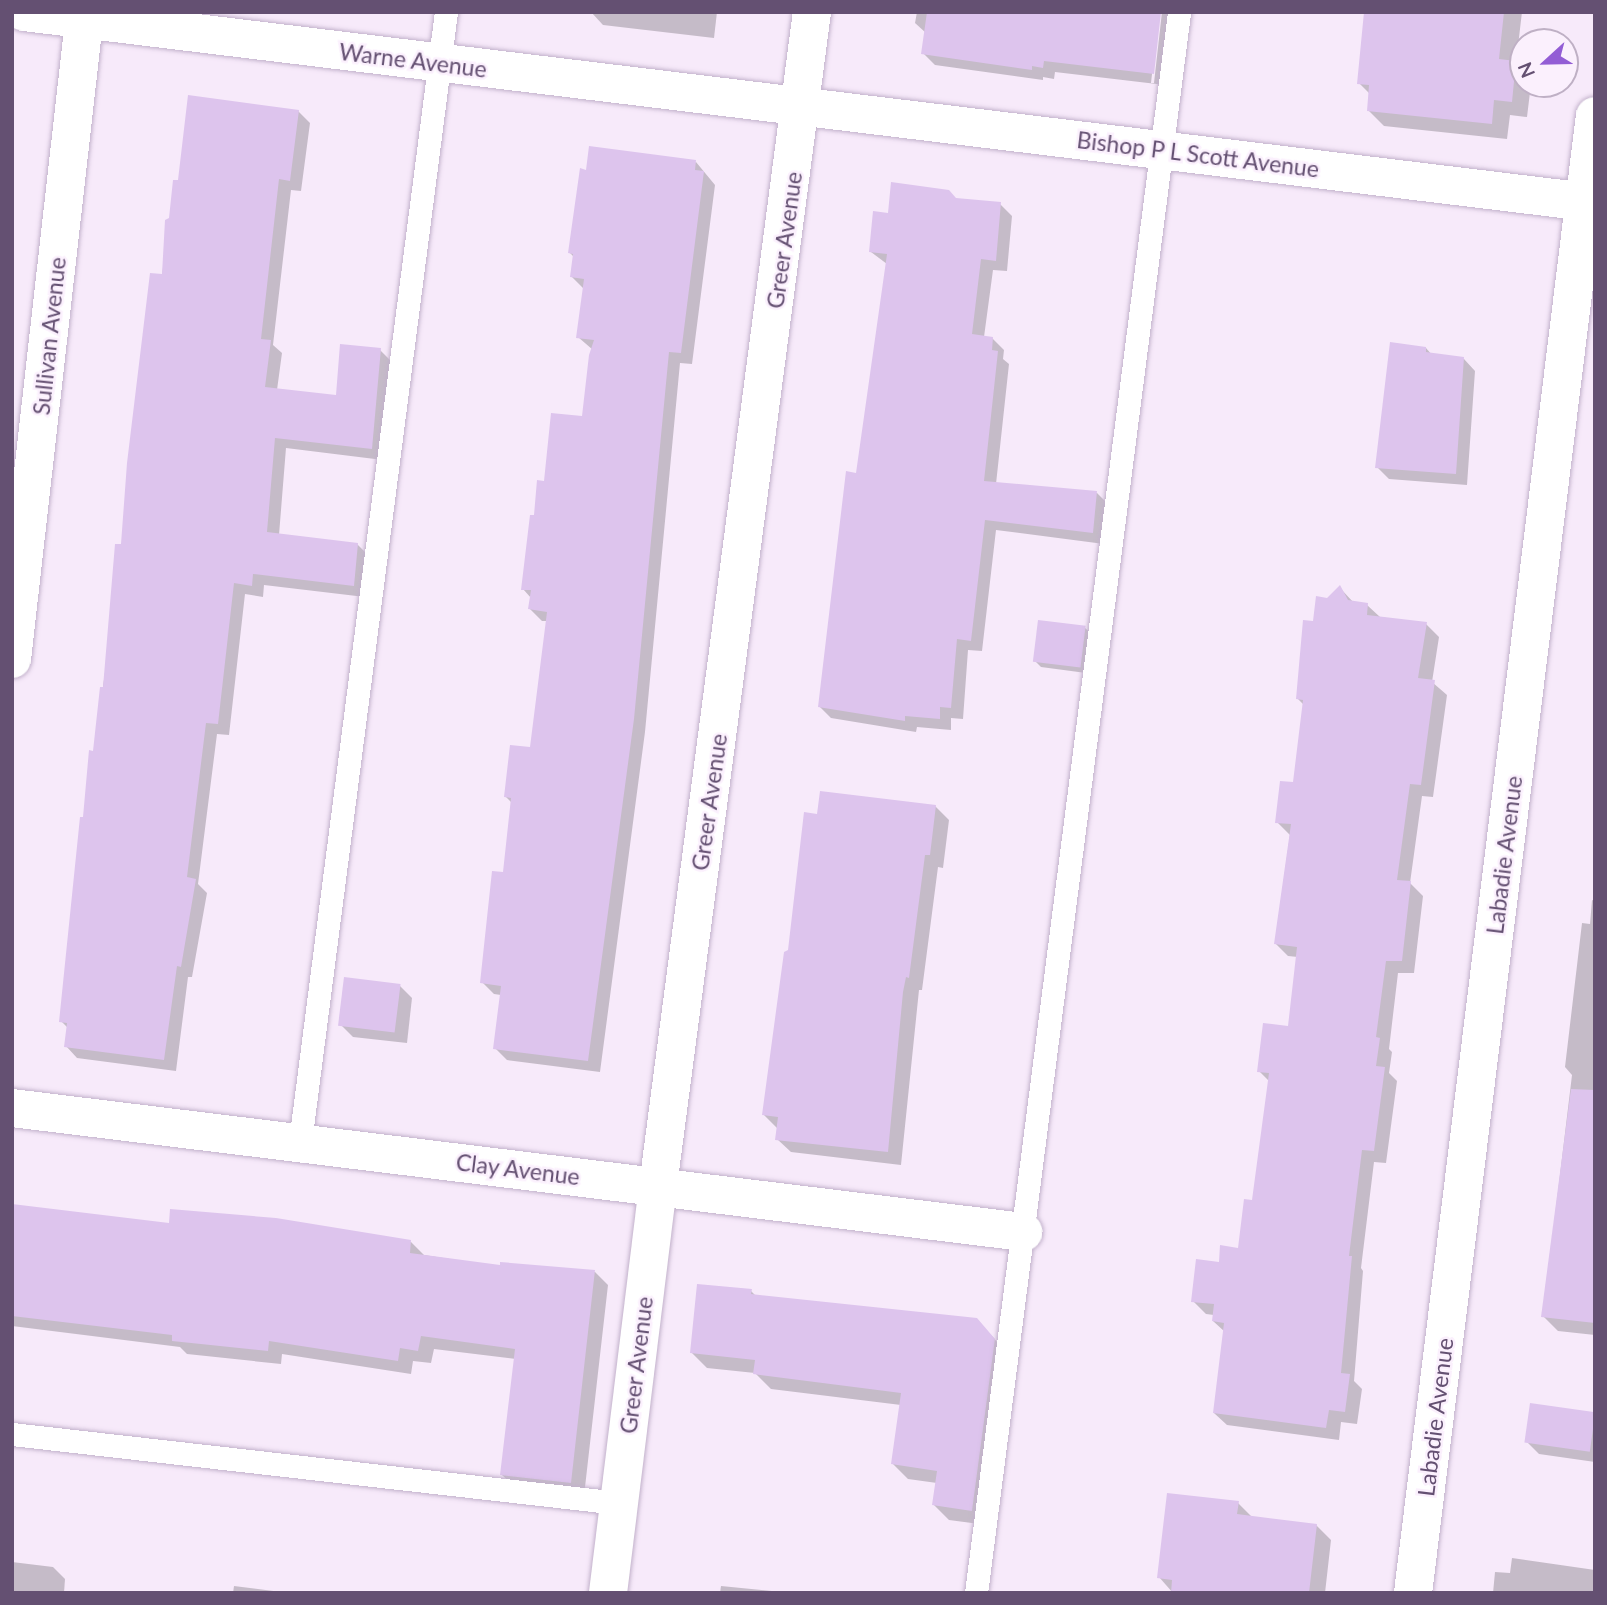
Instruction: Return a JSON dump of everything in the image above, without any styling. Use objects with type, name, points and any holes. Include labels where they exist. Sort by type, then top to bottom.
[{"type":"street","name":"Warne Avenue","points":[[24,12],[85,16],[439,63],[802,105]]},
{"type":"street","name":"Greer Avenue","points":[[608,1593],[658,1186],[802,105],[812,12]]},
{"type":"street","name":"Sullivan Avenue","points":[[12,659],[85,16]]},
{"type":"street","name":"Bishop P L Scott Avenue","points":[[802,105],[1589,202]]},
{"type":"street","name":"Labadie Avenue","points":[[1413,1593],[1589,202],[1595,117]]},
{"type":"street","name":"Clay Avenue","points":[[12,1108],[1023,1232]]},
{"type":"lane","points":[[299,1142],[446,12]]},
{"type":"lane","points":[[976,1593],[1179,12]]},
{"type":"lane","points":[[12,1434],[619,1503]]},
{"type":"building","points":[[927,12],[1161,12],[1154,74],[1044,61],[1043,68],[1032,66],[1032,70],[921,54]]},
{"type":"building","points":[[1364,12],[1504,12],[1499,59],[1509,60],[1509,98],[1512,98],[1512,102],[1494,100],[1492,124],[1367,111],[1369,85],[1357,84]]},
{"type":"building","points":[[188,95],[299,110],[290,181],[279,179],[261,339],[271,340],[265,387],[336,395],[340,344],[381,348],[372,449],[275,438],[267,532],[358,543],[354,586],[253,574],[252,586],[234,583],[218,724],[206,723],[187,877],[196,879],[181,967],[177,966],[164,1060],[64,1047],[67,1023],[59,1022],[80,817],[83,817],[89,750],[93,751],[100,687],[103,687],[115,544],[121,544],[127,463],[150,273],[162,274],[165,220],[169,218],[173,180],[178,180]]},
{"type":"building","points":[[589,146],[696,160],[695,170],[704,171],[681,353],[669,352],[634,719],[588,1061],[493,1049],[501,986],[480,983],[492,871],[503,872],[511,798],[504,797],[510,745],[530,747],[547,612],[528,609],[531,590],[521,590],[530,515],[534,515],[537,480],[544,481],[551,413],[582,416],[589,355],[594,340],[576,338],[584,279],[570,277],[573,254],[568,253],[580,168],[586,170]]},
{"type":"building","points":[[891,182],[949,190],[956,198],[1001,202],[996,261],[981,259],[972,334],[993,337],[992,350],[998,351],[984,481],[1097,491],[1093,533],[985,520],[971,641],[957,639],[951,708],[940,707],[940,719],[905,716],[905,721],[818,707],[846,471],[856,473],[887,254],[869,252],[873,211],[888,213]]},
{"type":"building","points":[[1390,342],[1426,347],[1426,352],[1464,357],[1456,474],[1375,468]]},
{"type":"building","points":[[1340,585],[1348,600],[1368,603],[1367,615],[1427,622],[1418,678],[1435,680],[1421,785],[1410,784],[1397,880],[1411,881],[1402,961],[1386,961],[1376,1037],[1380,1038],[1376,1066],[1385,1067],[1374,1151],[1362,1150],[1349,1256],[1352,1256],[1341,1373],[1350,1374],[1345,1412],[1329,1410],[1326,1428],[1213,1413],[1224,1323],[1212,1321],[1214,1304],[1191,1302],[1196,1259],[1219,1262],[1220,1245],[1238,1248],[1244,1199],[1252,1200],[1269,1073],[1257,1072],[1263,1023],[1288,1026],[1297,947],[1274,944],[1291,824],[1275,823],[1280,781],[1293,782],[1303,700],[1296,699],[1303,620],[1313,621],[1316,596],[1327,598]]},
{"type":"building","points":[[1038,620],[1086,626],[1081,668],[1033,662]]},
{"type":"building","points":[[820,791],[936,805],[930,855],[925,855],[909,978],[906,977],[903,992],[888,1152],[775,1140],[778,1117],[762,1115],[784,952],[788,950],[804,812],[817,814]]},
{"type":"building","points":[[344,977],[401,984],[395,1033],[338,1026]]},
{"type":"building","points":[[1571,1089],[1595,1090],[1595,1323],[1541,1317]]},
{"type":"building","points":[[12,1204],[169,1223],[170,1209],[276,1218],[411,1240],[410,1253],[500,1265],[500,1262],[595,1270],[571,1483],[500,1475],[515,1349],[421,1336],[418,1351],[400,1348],[398,1361],[269,1341],[268,1351],[172,1341],[172,1335],[12,1316]]},
{"type":"building","points":[[697,1284],[752,1289],[751,1294],[977,1318],[995,1339],[972,1511],[932,1505],[937,1471],[891,1464],[901,1393],[753,1374],[755,1360],[690,1353]]},
{"type":"building","points":[[1530,1403],[1595,1412],[1590,1452],[1524,1443]]},
{"type":"building","points":[[1167,1493],[1239,1501],[1237,1514],[1317,1524],[1309,1593],[1171,1593],[1172,1580],[1157,1578]]}]
